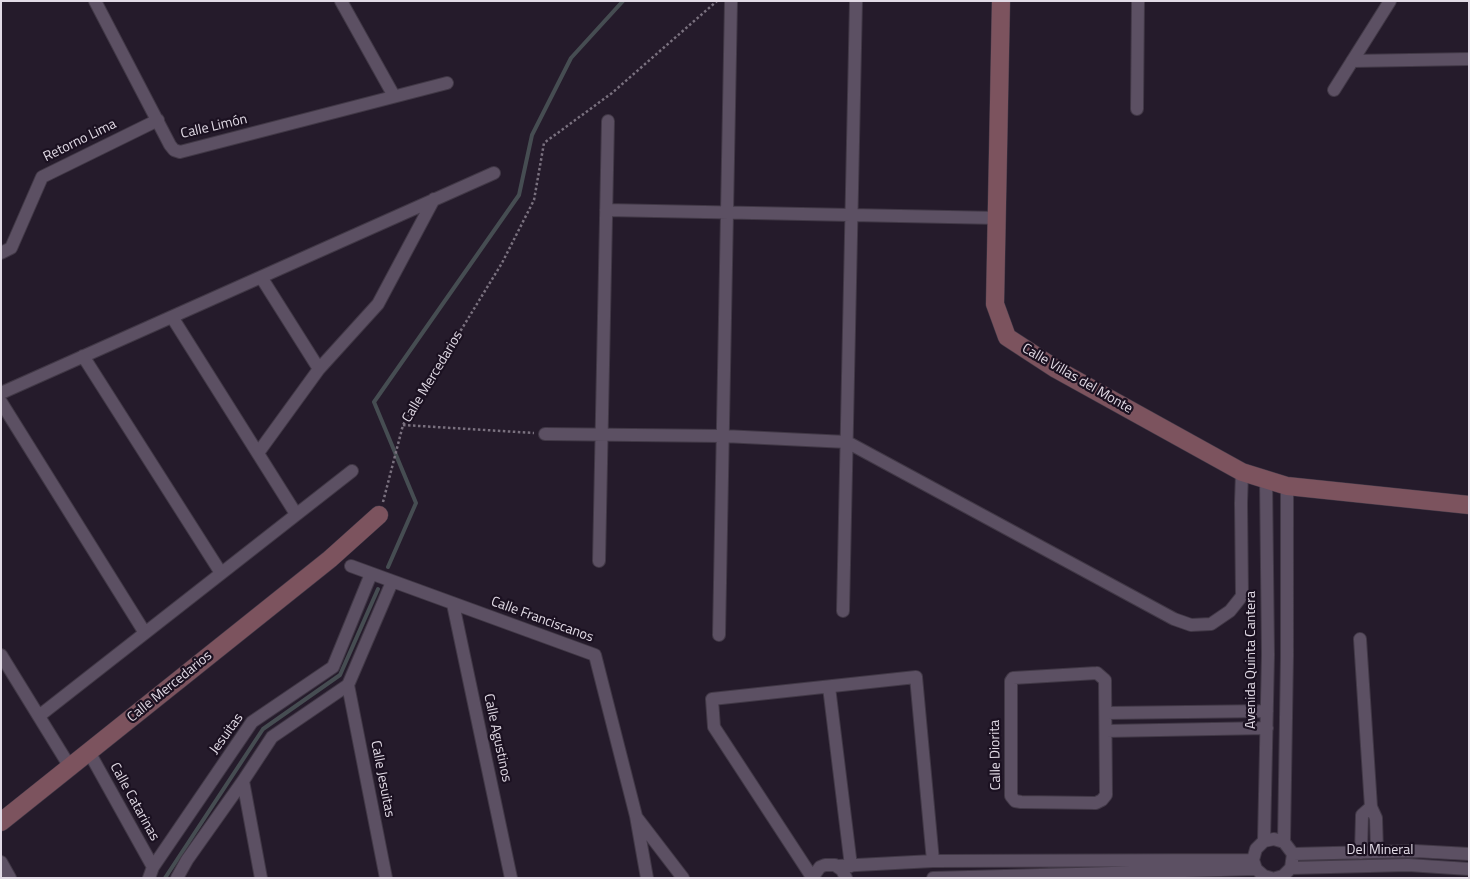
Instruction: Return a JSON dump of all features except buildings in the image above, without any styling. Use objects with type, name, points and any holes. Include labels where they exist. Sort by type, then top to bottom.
[{"type":"street","name":"Calle Limón","points":[[95,1],[170,145],[174,150],[180,152],[447,83]]},
{"type":"street","points":[[342,1],[394,96]]},
{"type":"street","points":[[718,636],[731,1]]},
{"type":"street","points":[[843,611],[856,1]]},
{"type":"street","name":"Calle Villas del Monte","points":[[1002,1],[995,304],[1006,337],[1056,369],[1242,472],[1287,486],[1469,505]]},
{"type":"street","points":[[1137,109],[1138,1]]},
{"type":"street","points":[[1334,90],[1390,1]]},
{"type":"street","points":[[1352,62],[1469,59]]},
{"type":"street","name":"Retorno Lima","points":[[1,253],[11,248],[42,177],[158,120]]},
{"type":"street","points":[[598,561],[608,121]]},
{"type":"street","points":[[1,393],[494,173]]},
{"type":"street","points":[[258,452],[319,369],[378,304],[434,199]]},
{"type":"street","points":[[606,210],[998,218]]},
{"type":"street","points":[[261,277],[319,369]]},
{"type":"street","points":[[172,317],[296,514]]},
{"type":"street","points":[[83,356],[221,573]]},
{"type":"street","points":[[1,402],[145,633]]},
{"type":"street","points":[[545,434],[722,436],[846,442],[1174,618],[1191,625],[1211,624],[1230,612],[1242,596],[1240,503],[1242,472]]},
{"type":"street","points":[[39,716],[352,471]]},
{"type":"street","name":"Avenida Quinta Cantera","points":[[1264,841],[1267,728],[1266,479]]},
{"type":"street","points":[[1284,842],[1287,486]]},
{"type":"street","name":"Calle Mercedarios","points":[[1,822],[330,559],[379,515]]},
{"type":"street","name":"Calle Franciscanos","points":[[352,566],[595,655],[636,816],[647,878]]},
{"type":"street","name":"Jesuitas","points":[[151,872],[252,722],[333,667],[371,574]]},
{"type":"street","points":[[177,878],[187,860],[272,737],[348,686],[392,582]]},
{"type":"street","name":"Calle Agustinos","points":[[453,604],[511,878]]},
{"type":"street","points":[[1360,639],[1371,807],[1376,818],[1377,852]]},
{"type":"street","points":[[1,655],[70,767]]},
{"type":"street","name":"Calle Diorita","points":[[1096,673],[1105,680],[1106,731],[1106,795],[1102,800],[1096,802],[1015,801],[1012,796],[1012,678],[1096,673]]},
{"type":"street","points":[[933,862],[916,677],[712,699],[714,727],[812,877],[820,867],[825,865],[845,870],[933,862],[969,861],[1255,864]]},
{"type":"street","name":"Calle Jesuitas","points":[[348,686],[386,878]]},
{"type":"street","points":[[829,687],[845,870]]},
{"type":"street","points":[[1106,713],[1267,711]]},
{"type":"street","points":[[1106,731],[1267,728]]},
{"type":"street","name":"Calle Catarinas","points":[[89,752],[151,872]]},
{"type":"street","points":[[243,781],[262,878]]},
{"type":"street","points":[[1361,853],[1362,815],[1371,807]]},
{"type":"street","name":"Calle Franciscanos","points":[[636,816],[683,878]]},
{"type":"street","points":[[1271,878],[1264,876],[1255,864],[1256,849],[1264,841],[1274,839],[1284,842],[1293,854],[1291,868],[1284,876],[1276,878]]},
{"type":"street","name":"Del Mineral","points":[[1293,854],[1416,851],[1469,854]]},
{"type":"street","points":[[968,877],[969,861]]},
{"type":"street","points":[[1063,861],[1064,874]]},
{"type":"street","points":[[1,862],[10,878]]},
{"type":"street","points":[[933,878],[1064,874],[1255,864]]},
{"type":"street","name":"Del Mineral","points":[[1291,868],[1408,865],[1469,869]]},
{"type":"path","name":"Calle Mercedarios","points":[[379,515],[403,425],[502,263],[534,200],[544,143],[612,92],[717,1]]},
{"type":"path","points":[[403,425],[545,434]]},
{"type":"waterway","points":[[388,567],[416,503],[374,402],[519,195],[532,135],[571,58],[623,1]]},
{"type":"waterway","points":[[165,878],[263,729],[340,675],[378,589]]}]
